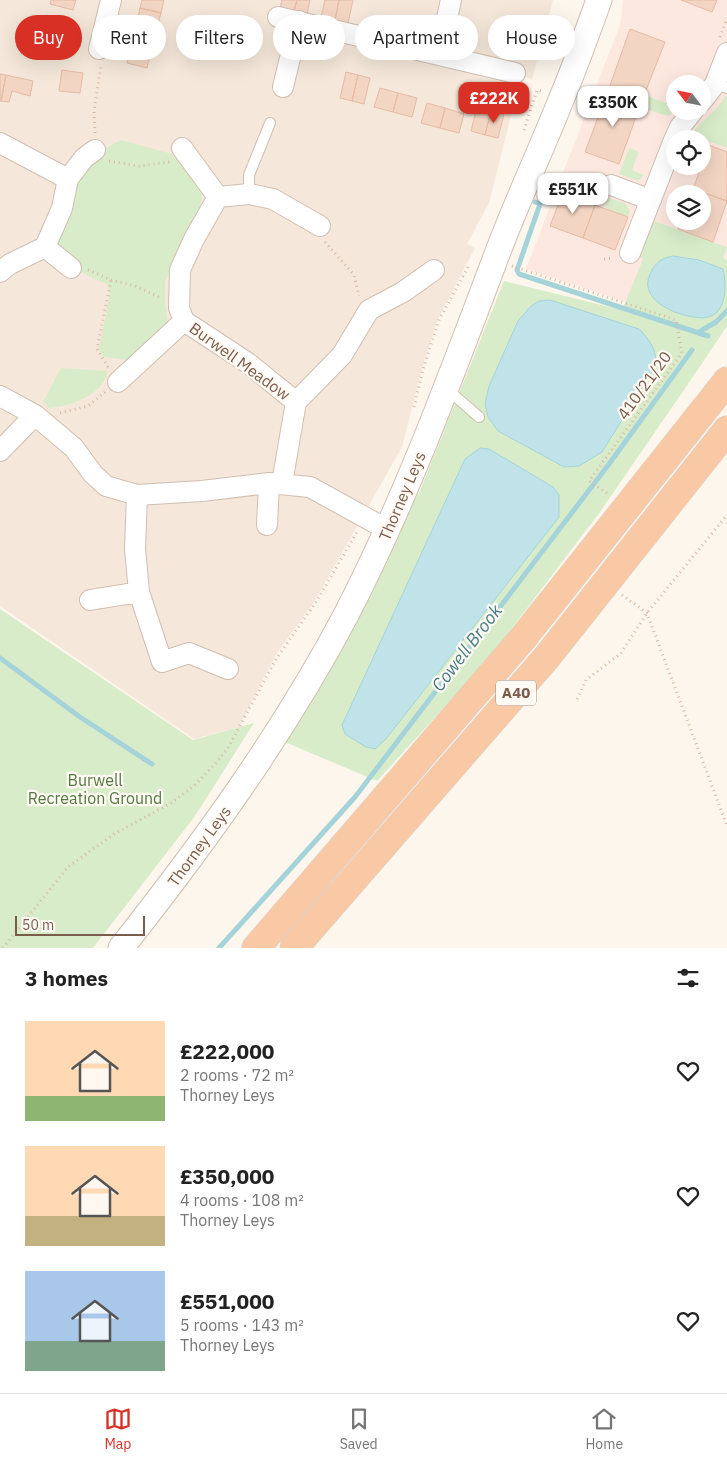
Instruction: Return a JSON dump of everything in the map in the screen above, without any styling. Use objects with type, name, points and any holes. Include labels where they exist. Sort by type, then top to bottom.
[{"type":"highway","name":"A40","points":[[256,948],[523,638],[727,381]]},
{"type":"highway","name":"A40","points":[[294,948],[547,657],[660,518],[727,430]]},
{"type":"street","points":[[108,15],[111,0]]},
{"type":"street","points":[[448,15],[451,0]]},
{"type":"street","name":"Thorney Leys","points":[[121,948],[178,875],[244,784],[290,711],[345,617],[388,530],[447,389],[514,209],[562,99],[599,0]]},
{"type":"street","points":[[711,94],[721,86],[727,53]]},
{"type":"street","points":[[283,87],[289,60]]},
{"type":"street","points":[[460,60],[515,73]]},
{"type":"street","points":[[630,253],[678,132],[687,120]]},
{"type":"street","points":[[0,143],[68,179]]},
{"type":"street","points":[[182,148],[218,197],[249,194],[273,199],[320,226]]},
{"type":"street","points":[[0,272],[10,264],[45,247],[62,208],[68,179],[90,154]]},
{"type":"street","points":[[611,185],[651,200]]},
{"type":"street","name":"Burwell Meadow","points":[[118,382],[182,315],[180,270],[218,197]]},
{"type":"street","points":[[45,247],[66,264]]},
{"type":"street","points":[[369,310],[403,292],[434,270]]},
{"type":"street","name":"Burwell Meadow","points":[[267,525],[275,483],[296,402],[342,355],[369,310]]},
{"type":"street","name":"Burwell Meadow","points":[[182,315],[248,363],[296,402]]},
{"type":"street","points":[[0,396],[40,419],[74,448],[93,474],[106,486],[137,495],[202,491],[275,483],[310,487],[388,530]]},
{"type":"street","points":[[0,451],[40,419]]},
{"type":"street","points":[[137,495],[135,549],[139,592],[162,662],[189,653],[228,669]]},
{"type":"street","points":[[90,600],[139,592]]},
{"type":"lane","points":[[249,194],[249,175],[270,123]]},
{"type":"lane","points":[[447,389],[479,416]]},
{"type":"path","points":[[99,60],[90,154],[139,166],[169,163],[182,148]]},
{"type":"path","points":[[320,226],[319,236],[354,275],[359,296],[369,310]]},
{"type":"path","points":[[66,264],[70,256],[88,270],[111,280],[135,286],[182,315]]},
{"type":"path","points":[[413,413],[423,369],[439,320],[469,265]]},
{"type":"path","name":"410/21/20","points":[[513,266],[676,320],[676,330],[682,353],[589,481],[608,494]]},
{"type":"path","points":[[434,270],[441,276],[460,281],[483,291]]},
{"type":"path","points":[[40,419],[62,411],[88,406],[118,382],[97,349],[111,280]]},
{"type":"path","points":[[577,699],[586,680],[620,653],[647,613],[727,515]]},
{"type":"path","points":[[3,948],[68,867],[94,846],[178,798],[194,786],[219,759],[228,748],[276,659],[316,602],[365,518]]},
{"type":"path","points":[[620,593],[647,613],[727,826]]},
{"type":"shaded area","points":[[0,0],[553,0],[549,15],[488,15],[488,60],[537,60],[532,79],[521,76],[489,203],[467,244],[475,248],[438,319],[422,368],[402,447],[314,602],[275,656],[239,727],[194,739],[0,606]]},
{"type":"shaded area","points":[[623,0],[727,0],[727,260],[664,236],[646,253],[626,302],[526,269],[621,22]]},
{"type":"green space","points":[[647,96],[666,103],[666,115],[643,108]]},
{"type":"green space","points":[[725,96],[727,97],[727,148],[711,142],[711,130],[695,130],[705,120],[711,120],[711,113]]},
{"type":"green space","points":[[121,140],[172,154],[199,182],[203,193],[199,209],[165,282],[168,326],[128,360],[104,357],[99,350],[110,292],[106,283],[84,274],[70,264],[60,251],[58,243],[59,234],[73,193],[84,172],[99,154]]},
{"type":"green space","points":[[629,148],[639,152],[632,170],[644,175],[638,181],[619,174]]},
{"type":"green space","points":[[609,198],[625,203],[630,211],[617,251],[628,217],[605,208]]},
{"type":"green space","points":[[654,221],[666,225],[666,230],[679,230],[727,247],[723,258],[727,260],[727,326],[600,512],[490,657],[377,781],[280,740],[420,491],[504,281],[622,310],[643,259],[639,257]]},
{"type":"green space","points":[[61,368],[108,371],[100,387],[93,393],[76,402],[49,408],[43,402]]},
{"type":"green space","name":"Burwell Recreation Ground","points":[[0,609],[193,740],[254,723],[195,816],[93,948],[0,948]]},
{"type":"water","points":[[673,256],[699,260],[723,269],[725,284],[724,300],[717,312],[703,318],[684,315],[664,306],[650,293],[648,284],[654,267],[665,258]]},
{"type":"water","points":[[550,300],[639,329],[651,345],[656,358],[657,364],[602,452],[579,466],[564,467],[498,431],[488,417],[485,404],[489,386],[518,321],[531,306],[539,301]]},
{"type":"water","points":[[480,448],[489,449],[553,487],[559,495],[559,517],[386,739],[375,749],[366,747],[345,734],[342,725],[465,459]]},
{"type":"building","points":[[51,0],[76,0],[73,10],[50,4]]},
{"type":"building","points":[[142,0],[164,0],[161,13],[140,8]]},
{"type":"building","points":[[282,0],[297,0],[294,11],[280,8]]},
{"type":"building","points":[[297,0],[310,0],[307,14],[294,11]]},
{"type":"building","points":[[325,0],[339,0],[336,15],[321,15]]},
{"type":"building","points":[[339,0],[353,0],[348,23],[345,22],[345,15],[336,15]]},
{"type":"building","points":[[681,0],[717,0],[712,12]]},
{"type":"building","points":[[140,8],[161,13],[160,15],[139,15]]},
{"type":"building","points":[[630,29],[665,42],[641,103],[608,91]]},
{"type":"building","points":[[128,60],[149,60],[147,68],[127,63]]},
{"type":"building","points":[[62,70],[83,73],[80,93],[59,91]]},
{"type":"building","points":[[346,72],[358,75],[352,101],[340,98]]},
{"type":"building","points":[[0,74],[6,75],[1,101],[0,101]]},
{"type":"building","points":[[6,75],[33,81],[30,96],[12,91],[9,102],[1,101]]},
{"type":"building","points":[[358,75],[370,78],[364,104],[352,101]]},
{"type":"building","points":[[380,88],[398,93],[393,112],[374,107]]},
{"type":"building","points":[[608,91],[641,103],[619,164],[585,152]]},
{"type":"building","points":[[398,93],[417,98],[412,117],[393,112]]},
{"type":"building","points":[[427,103],[445,108],[440,128],[421,123]]},
{"type":"building","points":[[477,107],[491,111],[485,135],[471,131]]},
{"type":"building","points":[[445,108],[464,114],[459,133],[440,128]]},
{"type":"building","points":[[491,111],[504,114],[498,138],[485,135]]},
{"type":"building","points":[[711,146],[727,152],[727,201],[711,195],[711,185],[694,185],[698,175],[711,175]]},
{"type":"building","points":[[563,192],[595,205],[583,238],[550,226]]},
{"type":"building","points":[[711,195],[727,201],[713,242],[681,230],[711,230]]},
{"type":"building","points":[[595,205],[628,217],[615,250],[583,238]]},
{"type":"waterway","points":[[535,202],[540,204],[517,270],[519,274],[708,336]]},
{"type":"waterway","points":[[699,332],[716,322],[727,311]]},
{"type":"waterway","name":"Cowell Brook","points":[[219,948],[355,797],[609,464],[692,350]]},
{"type":"waterway","points":[[0,658],[80,717],[152,764]]}]
